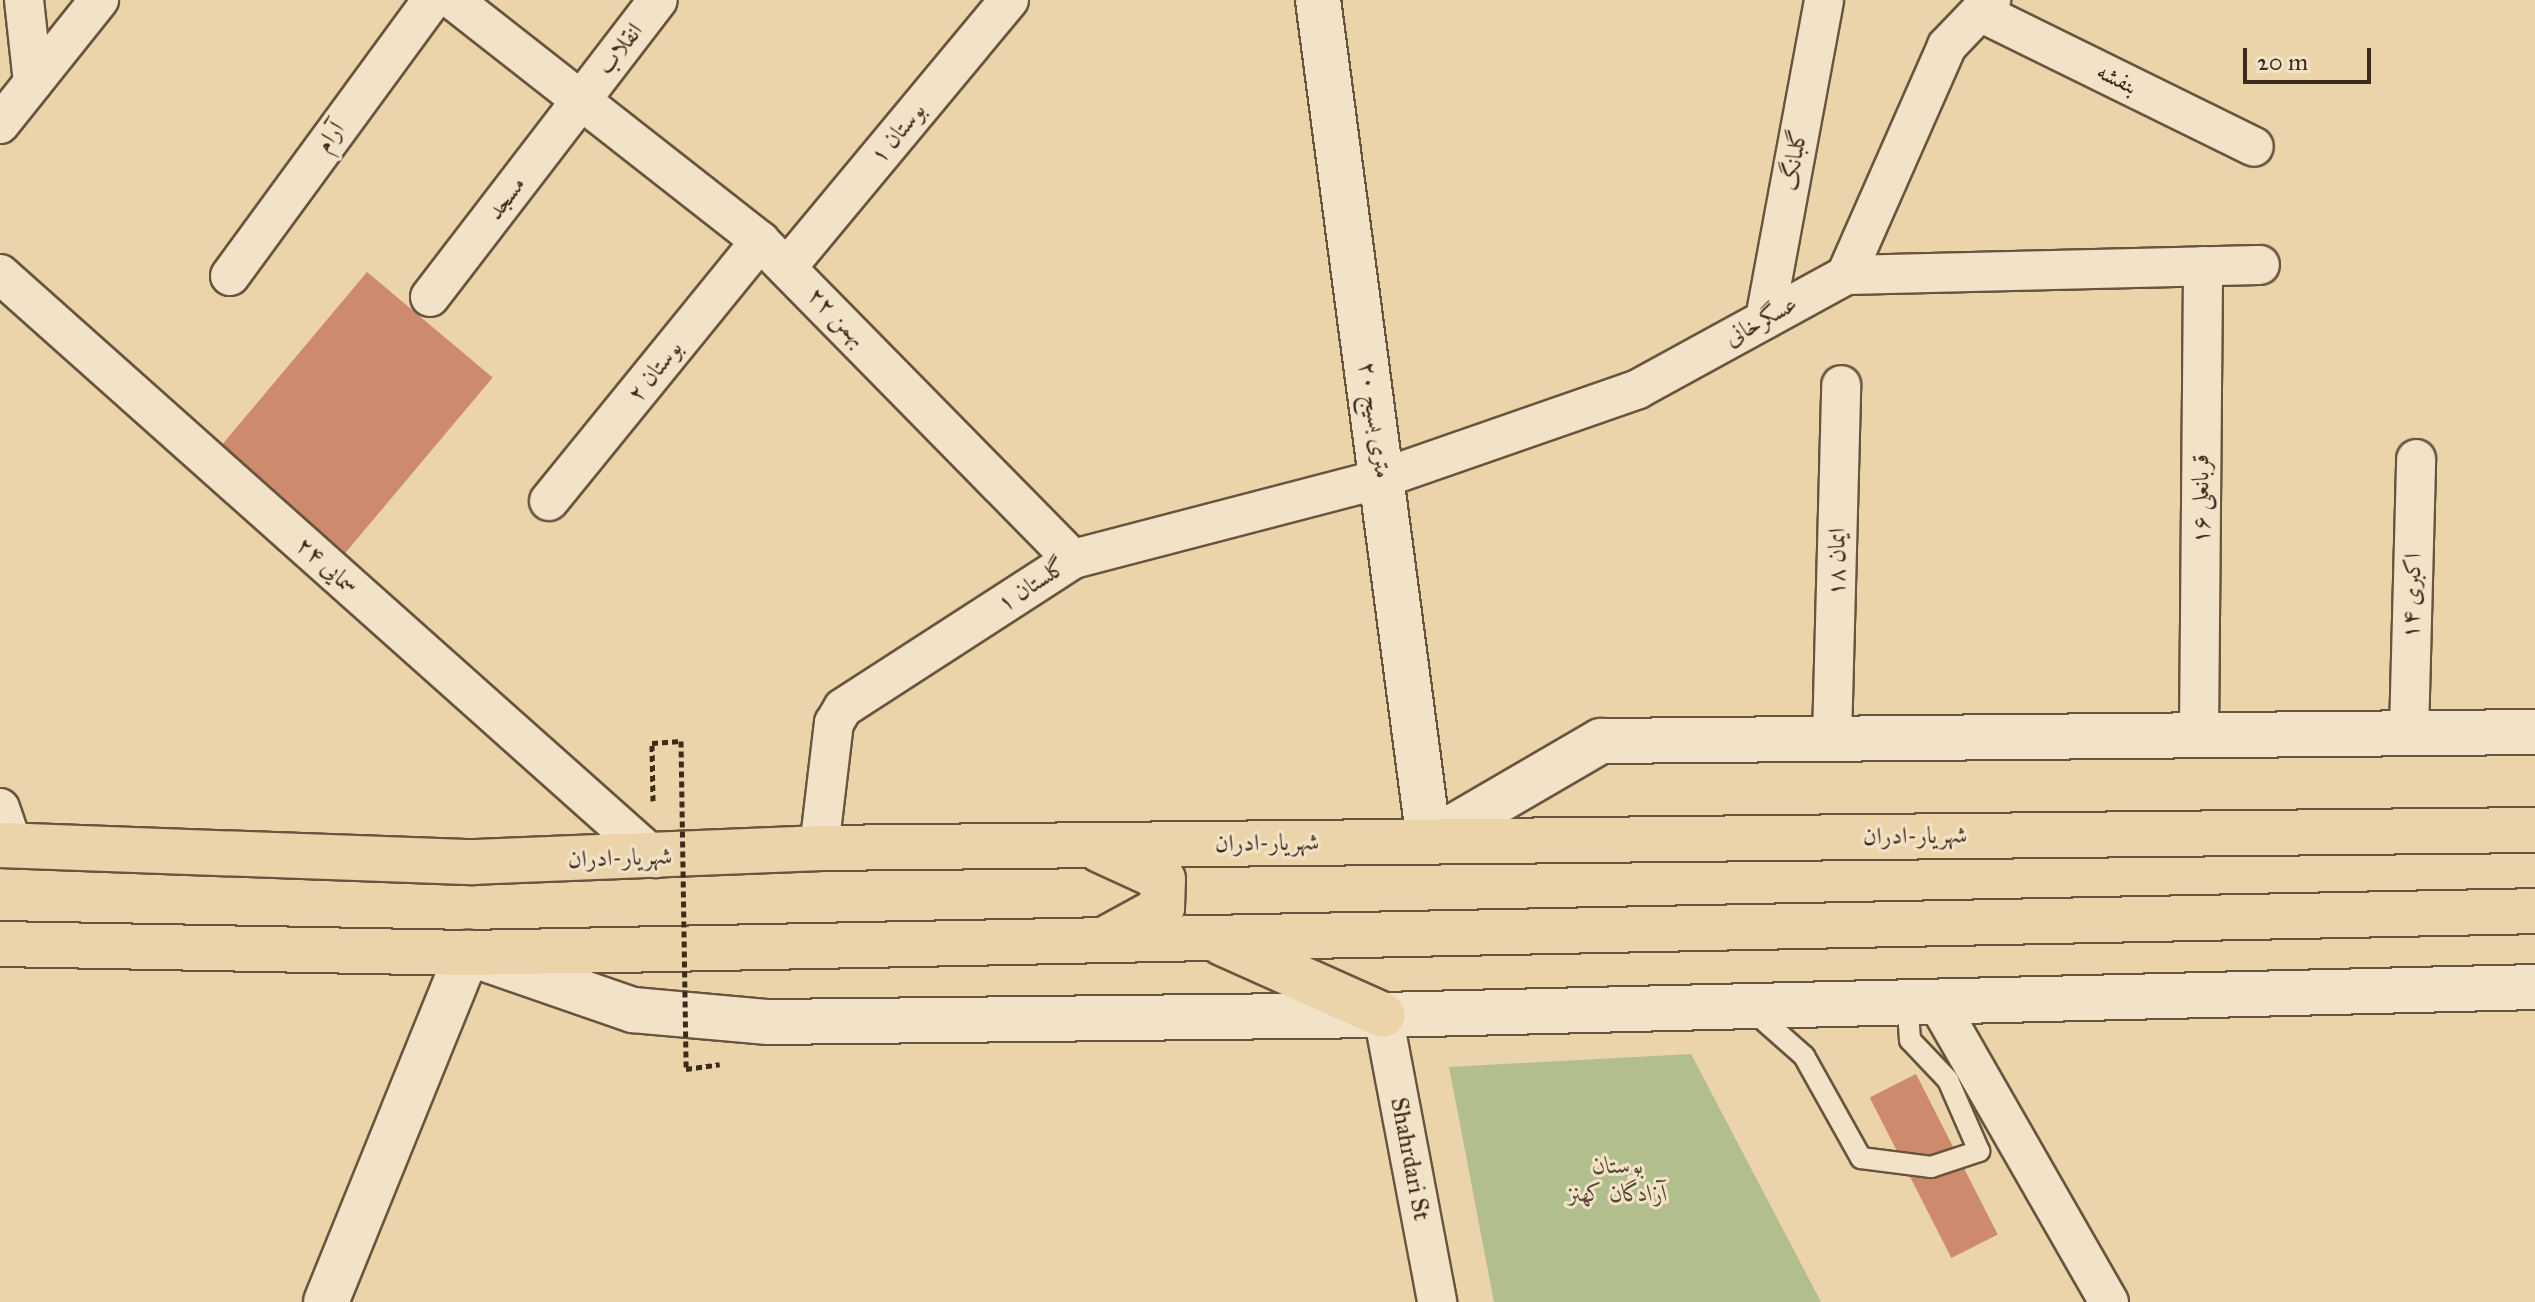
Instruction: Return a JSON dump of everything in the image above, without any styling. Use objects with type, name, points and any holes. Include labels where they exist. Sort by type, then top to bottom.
[{"type":"main road","name":"۲۰ متری بسیج","points":[[1318,0],[1429,841]]},
{"type":"main road","points":[[1429,841],[1601,741],[2535,732]]},
{"type":"main road","name":"شهریار-ادران","points":[[4,833],[473,862],[655,858],[819,848],[2535,830]]},
{"type":"main road","points":[[1089,845],[1163,879],[1162,908],[1103,940]]},
{"type":"main road","points":[[0,944],[468,953],[2535,911]]},
{"type":"main road","points":[[1208,938],[1383,1015]]},
{"type":"main road","points":[[468,953],[633,1010],[768,1022],[1383,1015],[2535,987]]},
{"type":"main road","points":[[326,1302],[468,953]]},
{"type":"street","points":[[24,0],[33,83]]},
{"type":"street","points":[[0,124],[99,0]]},
{"type":"street","name":"آرام","points":[[230,276],[432,0]]},
{"type":"street","points":[[453,0],[581,99]]},
{"type":"street","name":"بوستان ۱","points":[[788,266],[1009,0]]},
{"type":"street","name":"گلبانگ","points":[[1765,319],[1824,0]]},
{"type":"street","name":"انقلاب","points":[[581,99],[645,5]]},
{"type":"street","points":[[1985,6],[1947,46],[1846,275],[2260,265]]},
{"type":"street","name":"بنفشه","points":[[1985,6],[2254,147]]},
{"type":"street","name":"۲۲ بهمن","points":[[581,99],[788,266],[1073,559]]},
{"type":"street","name":"مسجد","points":[[430,297],[581,99]]},
{"type":"street","name":"بوستان ۲","points":[[549,501],[760,241]]},
{"type":"street","name":"قربانعلی ۱۶","points":[[2199,733],[2203,266]]},
{"type":"street","name":"سمایی ۲۴","points":[[0,274],[655,858]]},
{"type":"street","name":"عسگرخانی","points":[[1383,478],[1638,389],[1846,275]]},
{"type":"street","name":"ایمان ۱۸","points":[[1832,739],[1841,385]]},
{"type":"street","name":"اکبری ۱۴","points":[[2409,733],[2416,459]]},
{"type":"street","name":"گلستان ۱","points":[[819,848],[834,723],[843,708],[1073,559],[1383,478]]},
{"type":"street","points":[[1922,1001],[2109,1302]]},
{"type":"street","name":"Shahrdari St","points":[[1383,1015],[1437,1302]]},
{"type":"lane","points":[[1747,1005],[1804,1056],[1861,1158],[1931,1167],[1979,1151],[1948,1080],[1910,1040],[1922,1001]]},
{"type":"path","points":[[652,743],[681,741],[686,1069]]},
{"type":"green space","name":"بوستان آزادگان کهنز","points":[[1691,1054],[1821,1302],[1494,1302],[1449,1067]]},
{"type":"building","points":[[367,272],[493,377],[345,554],[219,448]]},
{"type":"building","points":[[1916,1074],[1998,1234],[1951,1258],[1870,1098]]}]
